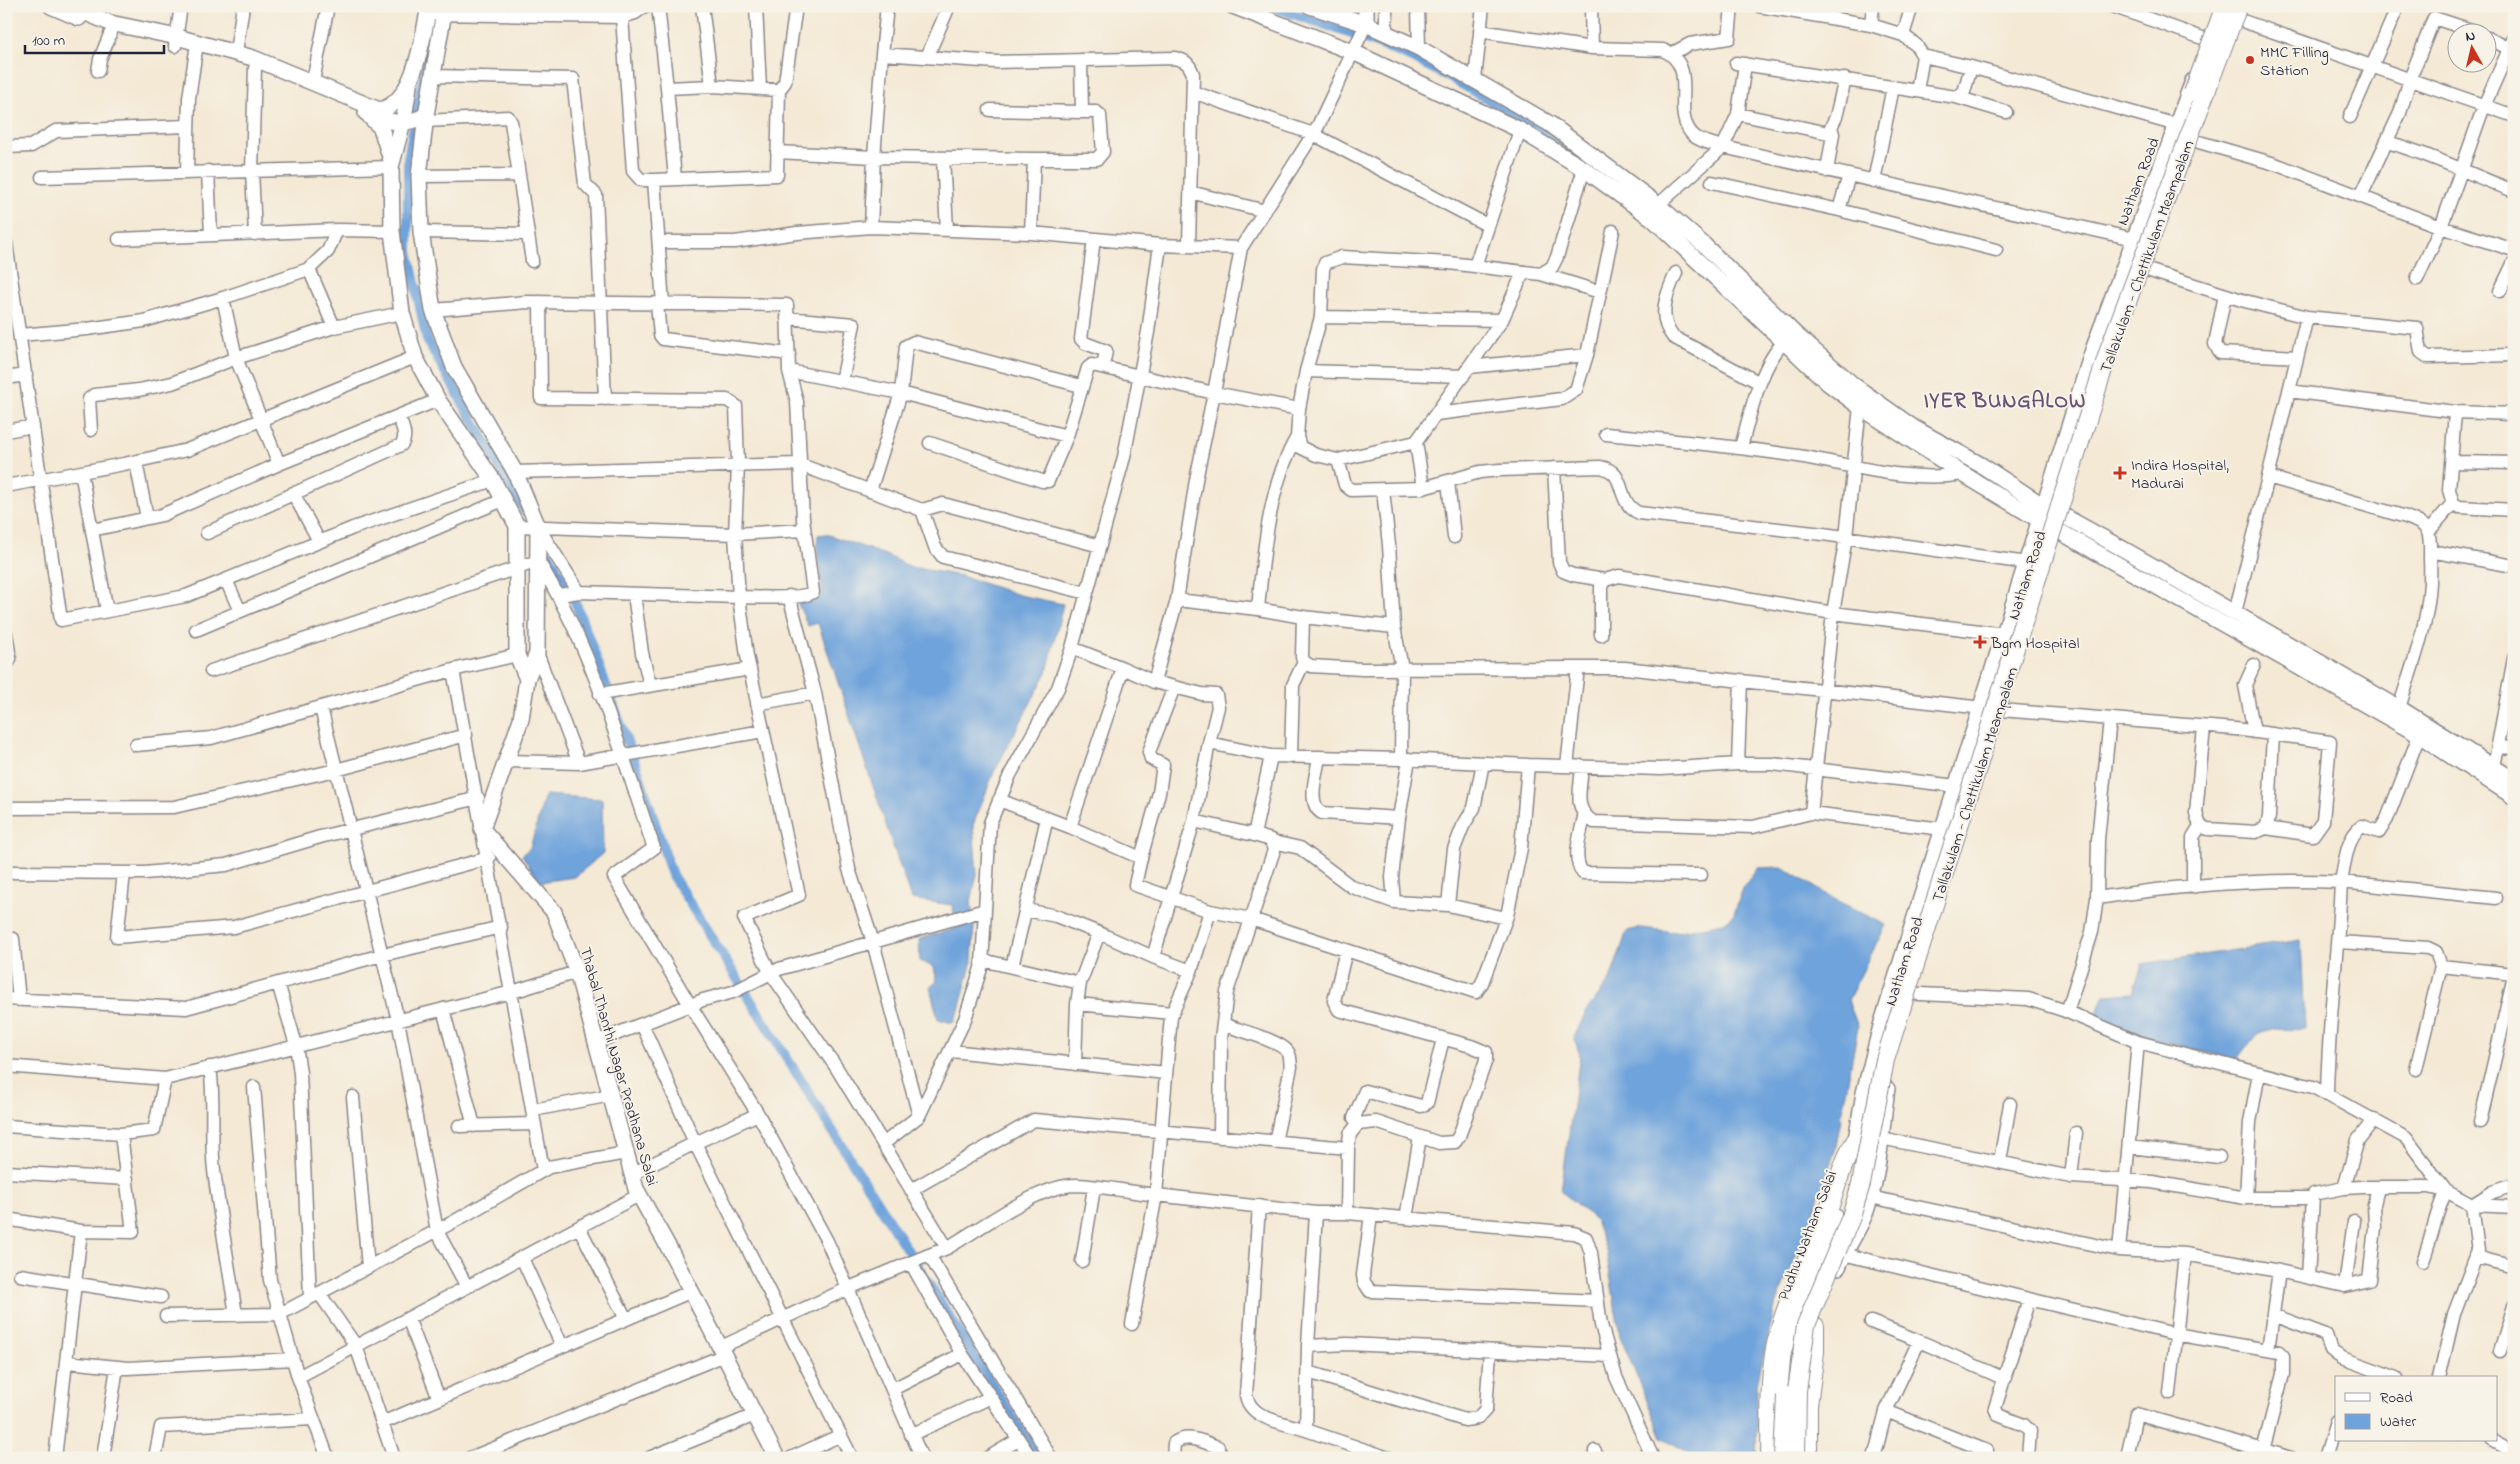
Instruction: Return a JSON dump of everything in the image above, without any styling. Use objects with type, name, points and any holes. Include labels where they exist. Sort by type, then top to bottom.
[{"type":"highway","name":"Tallakulam - Chettikulam Meampalam","points":[[1783,1458],[1787,1375],[1795,1329],[1812,1280],[1836,1231],[1849,1195],[1858,1159],[1871,1083],[1887,1018],[2098,344],[2225,6]]},
{"type":"highway","name":"Tallakulam - Chettikulam Meampalam","points":[[1796,1458],[1797,1391],[1806,1325],[1851,1217],[1861,1184],[1886,1060],[2113,340],[2239,11]]},
{"type":"highway","points":[[1770,1458],[1771,1392],[1776,1345],[1785,1313],[1805,1260],[1819,1234],[1836,1191],[1844,1160],[1856,1140]]},
{"type":"highway","points":[[1808,1449],[1808,1405],[1815,1352],[1815,1326]]},
{"type":"main road","points":[[51,6],[111,32],[236,52],[313,81],[373,112],[387,122],[414,123]]},
{"type":"main road","points":[[70,6],[110,24],[176,42],[254,68],[373,112],[381,128],[392,166],[392,231],[402,313],[415,357],[438,400],[497,489],[532,530]]},
{"type":"main road","points":[[1233,6],[1360,38],[1386,32],[1475,79],[1550,124],[1658,205],[1852,384],[1914,428],[1981,465],[2063,516],[2399,708],[2421,729],[2514,797]]},
{"type":"main road","points":[[1310,6],[1360,38],[1584,169],[1653,220],[1828,383],[1860,407],[1963,474],[2058,531],[2494,767],[2514,780]]},
{"type":"main road","points":[[1360,38],[1366,6]]},
{"type":"main road","name":"Natham Road","points":[[1881,1026],[2046,506],[2093,350],[2221,6]]},
{"type":"main road","points":[[373,112],[391,105],[409,86],[436,11]]},
{"type":"main road","points":[[392,166],[414,123],[432,76],[436,11]]},
{"type":"main road","name":"Natham Road","points":[[1845,1252],[1859,1229],[1870,1197],[1894,1051],[1911,993],[2063,516],[2114,347],[2239,11]]},
{"type":"main road","points":[[409,86],[419,176],[421,232],[433,310],[454,367],[516,475],[532,530],[538,561],[537,653],[527,678],[521,719],[508,761],[482,830]]},
{"type":"main road","points":[[497,489],[516,475]]},
{"type":"main road","points":[[527,678],[517,655],[518,568],[532,530]]},
{"type":"main road","name":"Thabal Thanthi Nagar Pradhana Salai","points":[[482,830],[554,912],[578,972],[610,1095],[639,1195],[692,1291],[777,1458]]},
{"type":"main road","name":"Pudhu Natham Salai","points":[[1776,1458],[1776,1426],[1785,1346],[1792,1320],[1844,1191],[1856,1140],[1864,1093],[1881,1026]]},
{"type":"main road","points":[[1804,1458],[1804,1406],[1812,1334],[1845,1252]]},
{"type":"street","points":[[176,42],[181,6]]},
{"type":"street","points":[[236,52],[243,6]]},
{"type":"street","points":[[313,81],[328,6]]},
{"type":"street","points":[[658,6],[668,88],[675,180]]},
{"type":"street","points":[[702,6],[712,86]]},
{"type":"street","points":[[756,6],[760,89]]},
{"type":"street","points":[[436,11],[634,10],[633,172],[641,180],[675,180],[777,175],[779,90],[785,82],[796,6]]},
{"type":"street","points":[[871,227],[874,157],[887,6]]},
{"type":"street","points":[[927,57],[949,6]]},
{"type":"street","points":[[1386,6],[1386,32]]},
{"type":"street","points":[[1418,6],[1419,48]]},
{"type":"street","points":[[1475,79],[1483,6]]},
{"type":"street","points":[[1591,6],[1592,48]]},
{"type":"street","points":[[1671,54],[1690,44],[1728,38],[1732,6]]},
{"type":"street","points":[[1760,6],[1820,11],[1903,35],[1916,45],[1923,56],[1917,90]]},
{"type":"street","points":[[1871,26],[1873,6]]},
{"type":"street","points":[[1903,35],[1912,6]]},
{"type":"street","points":[[2112,6],[2208,40]]},
{"type":"street","points":[[2350,117],[2398,6]]},
{"type":"street","points":[[2239,11],[2372,66],[2514,116]]},
{"type":"street","points":[[2360,196],[2400,113],[2410,79],[2434,18],[2448,23]]},
{"type":"street","points":[[1480,31],[1592,48],[1663,50],[1671,54],[1683,70],[1684,118],[1688,130],[1696,138],[1723,148],[2134,239]]},
{"type":"street","points":[[98,71],[100,59],[111,32]]},
{"type":"street","points":[[1154,682],[1177,600],[1196,480],[1242,248],[1312,134],[1360,38]]},
{"type":"street","points":[[2417,279],[2441,227],[2484,106],[2512,46],[2498,41]]},
{"type":"street","points":[[187,172],[189,98],[196,50]]},
{"type":"street","points":[[882,54],[996,62],[1174,58],[1182,60],[1189,65],[1193,74],[1188,246]]},
{"type":"street","points":[[1923,56],[2177,125]]},
{"type":"street","points":[[1081,60],[1082,112]]},
{"type":"street","points":[[1658,205],[1723,148],[1738,114],[1741,63],[1917,90],[1956,98],[2006,112]]},
{"type":"street","points":[[254,68],[252,170],[254,234]]},
{"type":"street","points":[[1956,98],[1964,92],[1971,68]]},
{"type":"street","points":[[432,76],[573,79],[585,184],[596,195],[605,399]]},
{"type":"street","points":[[1827,171],[1834,134],[1831,127],[1836,117],[1845,79]]},
{"type":"street","points":[[668,88],[712,86],[779,90]]},
{"type":"street","points":[[1874,181],[1893,87]]},
{"type":"street","points":[[1193,92],[1312,134],[1487,226]]},
{"type":"street","points":[[777,152],[943,158],[1097,159],[1102,156],[1100,116],[1096,112],[990,110]]},
{"type":"street","points":[[1738,114],[1834,134]]},
{"type":"street","points":[[414,123],[508,116],[511,122],[532,261]]},
{"type":"street","points":[[6,147],[31,146],[56,131],[188,126]]},
{"type":"street","points":[[1475,266],[1520,130]]},
{"type":"street","points":[[2192,140],[2275,164],[2441,227],[2514,250]]},
{"type":"street","points":[[2387,142],[2422,152],[2461,171],[2514,191]]},
{"type":"street","points":[[943,158],[947,230]]},
{"type":"street","points":[[1031,233],[1034,159]]},
{"type":"street","points":[[42,176],[392,166]]},
{"type":"street","points":[[1541,274],[1552,267],[1557,256],[1584,169]]},
{"type":"street","points":[[208,172],[212,235]]},
{"type":"street","points":[[419,176],[519,175]]},
{"type":"street","points":[[1839,210],[1849,175]]},
{"type":"street","points":[[654,180],[659,242],[660,335],[663,339],[789,354]]},
{"type":"street","points":[[1712,182],[1839,210],[1996,250]]},
{"type":"street","points":[[1190,192],[1265,211]]},
{"type":"street","points":[[659,242],[735,242],[797,233],[871,227],[1031,233],[1160,245],[1242,248]]},
{"type":"street","points":[[20,335],[87,329],[144,321],[223,298],[309,269],[328,250],[337,230]]},
{"type":"street","points":[[119,238],[337,230],[392,231]]},
{"type":"street","points":[[1436,414],[1562,399],[1576,390],[1587,355],[1613,231]]},
{"type":"street","points":[[421,232],[528,234]]},
{"type":"street","points":[[1094,239],[1081,338],[1085,344],[1106,351],[1103,366]]},
{"type":"street","points":[[6,243],[10,300],[20,335],[62,620],[186,596],[353,528],[497,489]]},
{"type":"street","points":[[883,1144],[919,1116],[965,1019],[982,960],[990,823],[1010,774],[1058,688],[1072,648],[1124,457],[1141,375],[1160,245]]},
{"type":"street","points":[[1523,273],[1502,320],[1416,442],[1338,460],[1305,452],[1300,447],[1297,437],[1299,410],[1306,371],[1321,317],[1323,269],[1325,263],[1332,259],[1342,257],[1449,262],[1541,274],[1600,292]]},
{"type":"street","points":[[2500,291],[2514,262]]},
{"type":"street","points":[[309,269],[334,327]]},
{"type":"street","points":[[2144,269],[2225,295],[2307,317],[2417,328],[2421,352],[2428,357],[2514,355]]},
{"type":"street","points":[[1676,273],[1665,302],[1664,319],[1667,329],[1674,337],[1760,383]]},
{"type":"street","points":[[2225,295],[2215,344],[2220,353],[2297,357]]},
{"type":"street","points":[[223,298],[236,358],[278,464]]},
{"type":"street","points":[[540,302],[541,398],[727,400],[736,406],[738,464],[735,534],[739,597],[757,704],[799,895],[744,918],[765,974],[836,1066],[946,1248]]},
{"type":"street","points":[[433,310],[540,302],[787,305],[789,371],[797,402],[798,464],[804,530],[813,592],[789,596],[739,597],[578,592],[559,595]]},
{"type":"street","points":[[91,430],[88,399],[94,394],[139,390],[172,383],[236,358],[334,327],[402,313]]},
{"type":"street","points":[[1321,317],[1502,320]]},
{"type":"street","points":[[2235,613],[2307,317]]},
{"type":"street","points":[[788,318],[854,324],[855,329],[842,381]]},
{"type":"street","points":[[870,490],[901,393],[906,346],[914,342],[1081,386]]},
{"type":"street","points":[[1741,447],[1760,383],[1779,346],[1785,342]]},
{"type":"street","points":[[1306,371],[1466,371],[1587,355]]},
{"type":"street","points":[[6,486],[136,462],[187,450],[415,357]]},
{"type":"street","points":[[930,443],[1042,481],[1048,481],[1052,476],[1067,436],[1081,386],[1088,368],[1092,365],[1299,410]]},
{"type":"street","points":[[789,371],[901,393],[1067,436]]},
{"type":"street","points":[[6,378],[26,375]]},
{"type":"street","points":[[2289,391],[2455,412],[2514,414]]},
{"type":"street","points":[[92,530],[162,515],[278,464],[438,400]]},
{"type":"street","points":[[1811,813],[1833,613],[1846,537],[1852,465],[1860,407]]},
{"type":"street","points":[[2455,412],[2453,462],[2449,490],[2453,503],[2458,507],[2514,510]]},
{"type":"street","points":[[207,533],[401,445],[405,434],[399,417]]},
{"type":"street","points":[[6,431],[33,426]]},
{"type":"street","points":[[1606,434],[1741,447],[1896,474],[1930,477],[1963,474]]},
{"type":"street","points":[[1258,609],[1262,566],[1279,474],[1286,456],[1297,437]]},
{"type":"street","points":[[1416,442],[1424,488]]},
{"type":"street","points":[[1338,460],[1345,485],[1351,490],[1424,488],[1500,470],[1554,468],[1610,469],[1617,476],[1626,504],[1639,513],[1846,537],[2027,564]]},
{"type":"street","points":[[136,462],[147,518]]},
{"type":"street","points":[[2453,462],[2514,464]]},
{"type":"street","points":[[516,475],[738,464],[798,464],[922,510],[943,504],[1100,546]]},
{"type":"street","points":[[1554,468],[1559,562],[1563,571],[1573,576],[1605,580],[1619,576],[1833,613],[2004,634]]},
{"type":"street","points":[[81,472],[107,611]]},
{"type":"street","points":[[2268,477],[2406,517],[2422,523],[2428,532],[2430,603],[2424,631],[2399,708]]},
{"type":"street","points":[[1448,481],[1454,537]]},
{"type":"street","points":[[196,630],[497,489]]},
{"type":"street","points":[[1383,490],[1389,545],[1394,627],[1402,668],[1405,759],[1392,877],[1394,902]]},
{"type":"street","points":[[294,494],[319,541]]},
{"type":"street","points":[[2428,532],[2453,503]]},
{"type":"street","points":[[922,510],[935,547],[943,558],[1087,593]]},
{"type":"street","points":[[532,530],[735,534],[804,530]]},
{"type":"street","points":[[532,530],[578,592]]},
{"type":"street","points":[[2430,551],[2514,566]]},
{"type":"street","points":[[211,671],[538,561],[559,595],[587,656],[654,848],[614,877],[690,1005],[758,1114],[827,1242],[849,1288],[922,1458]]},
{"type":"street","points":[[226,580],[240,611]]},
{"type":"street","points":[[1601,635],[1600,594],[1601,586],[1605,580]]},
{"type":"street","points":[[634,594],[642,653],[650,685]]},
{"type":"street","points":[[789,596],[815,693],[849,869],[873,942],[919,1116]]},
{"type":"street","points":[[1177,600],[1394,627]]},
{"type":"street","points":[[1291,756],[1293,685],[1304,662],[1301,647],[1303,617]]},
{"type":"street","points":[[6,633],[10,659],[6,666]]},
{"type":"street","points":[[1072,648],[1154,682],[1174,688],[1216,695],[1218,707],[1194,821],[1153,957]]},
{"type":"street","points":[[537,653],[579,763]]},
{"type":"street","points":[[136,745],[211,738],[453,670],[517,655]]},
{"type":"street","points":[[2494,767],[2512,683],[2514,658]]},
{"type":"street","points":[[1304,662],[1321,667],[1625,668],[2001,710],[2204,727],[2330,742],[2323,821],[2313,835],[2266,828],[2256,832],[2208,829],[2200,826]]},
{"type":"street","points":[[2254,665],[2245,686],[2254,732]]},
{"type":"street","points":[[1070,827],[1123,668]]},
{"type":"street","points":[[1567,766],[1578,668]]},
{"type":"street","points":[[601,693],[750,669]]},
{"type":"street","points":[[453,670],[478,798],[482,830],[489,858],[544,1170]]},
{"type":"street","points":[[1738,764],[1741,680]]},
{"type":"street","points":[[1174,688],[1148,752],[1150,759],[1163,765],[1159,793],[1135,885],[1210,911],[1251,919],[1476,992],[1482,983],[1506,918],[1521,848],[1528,765]]},
{"type":"street","points":[[757,704],[815,693]]},
{"type":"street","points":[[321,708],[398,1020],[437,1231],[467,1287]]},
{"type":"street","points":[[2067,1012],[2092,932],[2097,898],[2098,840],[2110,720]]},
{"type":"street","points":[[2193,887],[2193,837],[2200,826],[2196,813],[2204,727]]},
{"type":"street","points":[[2327,1095],[2328,1062],[2339,942],[2341,882],[2350,841],[2362,826],[2379,832],[2392,806],[2421,729]]},
{"type":"street","points":[[508,761],[579,763],[623,757],[763,731]]},
{"type":"street","points":[[2266,828],[2269,817],[2273,734]]},
{"type":"street","points":[[6,808],[174,807],[336,770],[466,735]]},
{"type":"street","points":[[1209,743],[1271,756],[1662,769],[1738,764],[1815,768],[1956,786]]},
{"type":"street","points":[[2498,747],[2514,748]]},
{"type":"street","points":[[1254,836],[1271,756]]},
{"type":"street","points":[[1319,757],[1313,801],[1316,810],[1322,813],[1399,818]]},
{"type":"street","points":[[1448,905],[1454,849],[1463,826],[1474,808],[1483,763]]},
{"type":"street","points":[[1582,766],[1579,805],[1584,817],[1577,860],[1578,867],[1583,873],[1701,875]]},
{"type":"street","points":[[6,872],[145,873],[226,865],[320,837],[478,798]]},
{"type":"street","points":[[1000,800],[1070,827],[1141,858]]},
{"type":"street","points":[[1584,817],[1594,822],[1753,827],[1811,813],[1943,829]]},
{"type":"street","points":[[1012,967],[1048,818]]},
{"type":"street","points":[[1194,821],[1300,848],[1352,887],[1394,902],[1448,905],[1506,918]]},
{"type":"street","points":[[1220,1137],[1221,1039],[1227,992],[1274,850],[1273,842]]},
{"type":"street","points":[[124,873],[117,937],[234,927],[489,858]]},
{"type":"street","points":[[2097,898],[2140,891],[2304,880],[2496,898]]},
{"type":"street","points":[[596,1042],[690,1005],[733,992],[765,974],[985,910]]},
{"type":"street","points":[[1026,910],[1056,916],[1191,972]]},
{"type":"street","points":[[1132,1324],[1156,1195],[1172,1013],[1191,972],[1210,911]]},
{"type":"street","points":[[6,938],[13,939],[12,1000],[186,1008],[382,955],[501,927]]},
{"type":"street","points":[[1075,1064],[1077,1004],[1080,983],[1099,933]]},
{"type":"street","points":[[2339,942],[2428,948],[2436,952],[2440,958],[2441,966],[2416,1070]]},
{"type":"street","points":[[1346,950],[1334,1001],[1340,1010],[1486,1052],[1486,1060],[1459,1136],[1455,1142],[1439,1143],[1376,1122],[1358,1124],[1350,1134],[1348,1148],[1347,1213]]},
{"type":"street","points":[[982,960],[1080,983]]},
{"type":"street","points":[[2441,966],[2514,975],[2480,1122]]},
{"type":"street","points":[[6,1066],[165,1079],[512,992],[578,972]]},
{"type":"street","points":[[278,983],[296,1045],[315,1295],[356,1346],[394,1458]]},
{"type":"street","points":[[1892,992],[2028,999],[2067,1012],[2138,1042],[2313,1087],[2406,1138],[2446,1191]]},
{"type":"street","points":[[1077,1004],[1172,1013]]},
{"type":"street","points":[[443,1009],[474,1126]]},
{"type":"street","points":[[642,1024],[695,1143],[784,1318],[852,1458]]},
{"type":"street","points":[[1223,1024],[1287,1050],[1290,1057],[1290,1067],[1275,1142]]},
{"type":"street","points":[[1358,1124],[1354,1118],[1365,1091],[1421,1106],[1427,1103],[1443,1039]]},
{"type":"street","points":[[2119,1250],[2138,1042]]},
{"type":"street","points":[[951,1051],[1166,1074]]},
{"type":"street","points":[[210,1067],[213,1088],[214,1169],[236,1315]]},
{"type":"street","points":[[2246,1198],[2250,1122],[2259,1073]]},
{"type":"street","points":[[6,1126],[121,1134],[154,1130],[165,1079]]},
{"type":"street","points":[[254,1088],[270,1280],[298,1377],[328,1458]]},
{"type":"street","points":[[533,1110],[610,1095]]},
{"type":"street","points":[[353,1097],[368,1267]]},
{"type":"street","points":[[2000,1161],[2010,1104]]},
{"type":"street","points":[[632,1174],[758,1114]]},
{"type":"street","points":[[911,1190],[1034,1120],[1348,1148]]},
{"type":"street","points":[[2344,1188],[2358,1140],[2374,1120]]},
{"type":"street","points":[[459,1126],[536,1124]]},
{"type":"street","points":[[2071,1177],[2076,1133]]},
{"type":"street","points":[[6,1219],[81,1231],[133,1232],[121,1134]]},
{"type":"street","points":[[1406,1218],[1420,1136]]},
{"type":"street","points":[[1881,1138],[2071,1177],[2152,1182],[2246,1198],[2313,1198]]},
{"type":"street","points":[[2129,1147],[2218,1157]]},
{"type":"street","points":[[166,1316],[280,1314],[437,1231],[549,1167],[626,1153]]},
{"type":"street","points":[[6,1172],[127,1179]]},
{"type":"street","points":[[2472,1205],[2494,1192],[2514,1185]]},
{"type":"street","points":[[470,1458],[723,1351],[784,1318],[849,1288],[946,1248],[1038,1195],[1054,1188],[1069,1186],[1316,1213],[1347,1213],[1581,1234],[1590,1243],[1601,1325],[1616,1377],[1654,1458]]},
{"type":"street","points":[[2308,1276],[2314,1194],[2344,1188],[2429,1187],[2446,1191],[2472,1205],[2514,1207]]},
{"type":"street","points":[[1082,1261],[1094,1188]]},
{"type":"street","points":[[1870,1197],[2119,1250],[2185,1254],[2308,1276],[2345,1286],[2369,1280],[2375,1228],[2374,1204],[2378,1188]]},
{"type":"street","points":[[2423,1261],[2431,1241],[2433,1221],[2446,1191]]},
{"type":"street","points":[[298,1377],[639,1195]]},
{"type":"street","points":[[2439,1376],[2454,1314],[2478,1251],[2472,1205]]},
{"type":"street","points":[[1259,1206],[1246,1395],[1248,1405],[1255,1413],[1389,1458]]},
{"type":"street","points":[[1306,1430],[1308,1346],[1316,1213]]},
{"type":"street","points":[[1370,1215],[1362,1275],[1366,1288],[1370,1291],[1598,1302]]},
{"type":"street","points":[[2345,1286],[2354,1221]]},
{"type":"street","points":[[579,1227],[626,1319]]},
{"type":"street","points":[[55,1458],[81,1231]]},
{"type":"street","points":[[1845,1252],[2175,1334],[2279,1352],[2283,1356],[2284,1364],[2263,1453]]},
{"type":"street","points":[[2170,1393],[2185,1254]]},
{"type":"street","points":[[2476,1257],[2514,1266]]},
{"type":"street","points":[[522,1258],[562,1346]]},
{"type":"street","points":[[918,1259],[962,1354],[989,1398],[1031,1458]]},
{"type":"street","points":[[918,1259],[1051,1458]]},
{"type":"street","points":[[2268,1350],[2279,1271]]},
{"type":"street","points":[[20,1275],[161,1297]]},
{"type":"street","points":[[382,1423],[692,1291]]},
{"type":"street","points":[[2028,1458],[2030,1431],[2024,1425],[1998,1415],[1995,1408],[2029,1299]]},
{"type":"street","points":[[2500,1351],[2514,1306]]},
{"type":"street","points":[[2273,1315],[2300,1323],[2326,1335],[2331,1351],[2342,1358],[2392,1376]]},
{"type":"street","points":[[408,1318],[439,1399]]},
{"type":"street","points":[[1871,1322],[2005,1379]]},
{"type":"street","points":[[1874,1458],[1886,1412],[1919,1341]]},
{"type":"street","points":[[1308,1346],[1347,1344],[1610,1356]]},
{"type":"street","points":[[1308,1372],[1466,1420],[1478,1418],[1486,1409],[1490,1351]]},
{"type":"street","points":[[892,1388],[962,1354]]},
{"type":"street","points":[[67,1362],[117,1367],[293,1360]]},
{"type":"street","points":[[103,1458],[117,1367]]},
{"type":"street","points":[[911,1435],[989,1398]]},
{"type":"street","points":[[1886,1412],[1987,1451]]},
{"type":"street","points":[[2127,1458],[2136,1414],[2263,1453],[2292,1458]]},
{"type":"street","points":[[649,1458],[755,1415]]},
{"type":"street","points":[[155,1458],[161,1427],[313,1419]]},
{"type":"street","points":[[2325,1458],[2335,1425]]},
{"type":"street","points":[[791,1458],[842,1436]]},
{"type":"street","points":[[1173,1458],[1174,1443],[1181,1438],[1188,1437],[1218,1447],[1222,1458]]},
{"type":"street","points":[[988,1458],[1018,1440]]},
{"type":"street","points":[[2496,1442],[2514,1452]]},
{"type":"water","points":[[826,534],[883,554],[911,567],[961,576],[1019,595],[1063,604],[1047,672],[994,772],[973,825],[977,874],[971,902],[974,925],[972,961],[959,1010],[953,1023],[938,1019],[930,987],[937,982],[934,967],[920,961],[919,939],[958,928],[952,905],[911,899],[818,623],[808,626],[798,604],[823,595],[817,547],[818,535]]},
{"type":"water","points":[[545,795],[602,799],[603,853],[575,877],[539,882],[522,855],[530,848]]},
{"type":"water","points":[[1782,867],[1834,899],[1886,925],[1848,1000],[1858,1027],[1835,1151],[1806,1232],[1776,1302],[1757,1384],[1756,1458],[1690,1458],[1689,1453],[1662,1437],[1620,1336],[1606,1250],[1595,1220],[1561,1191],[1580,1055],[1574,1038],[1587,1010],[1610,980],[1627,931],[1641,928],[1676,932],[1724,923],[1733,916],[1744,886],[1758,868]]},
{"type":"water","points":[[2301,940],[2305,1029],[2281,1028],[2257,1034],[2236,1060],[2145,1037],[2096,1017],[2105,995],[2133,993],[2142,964]]},
{"type":"waterway","points":[[1270,6],[1374,42],[1414,59],[1499,106],[1603,172]]},
{"type":"waterway","points":[[431,32],[408,159],[408,251],[427,340],[524,510]]},
{"type":"waterway","points":[[2096,544],[2172,587]]},
{"type":"waterway","points":[[548,553],[576,604],[639,774],[672,875],[1038,1458]]},
{"type":"place","name":"MMC Filling Station","points":[[2250,60]]},
{"type":"place","name":"Indira Hospital, Madurai","points":[[2120,473]]},
{"type":"place","name":"Bgm Hospital","points":[[1980,642]]},
{"type":"district","name":"IYER BUNGALOW","points":[[2005,400]]}]
